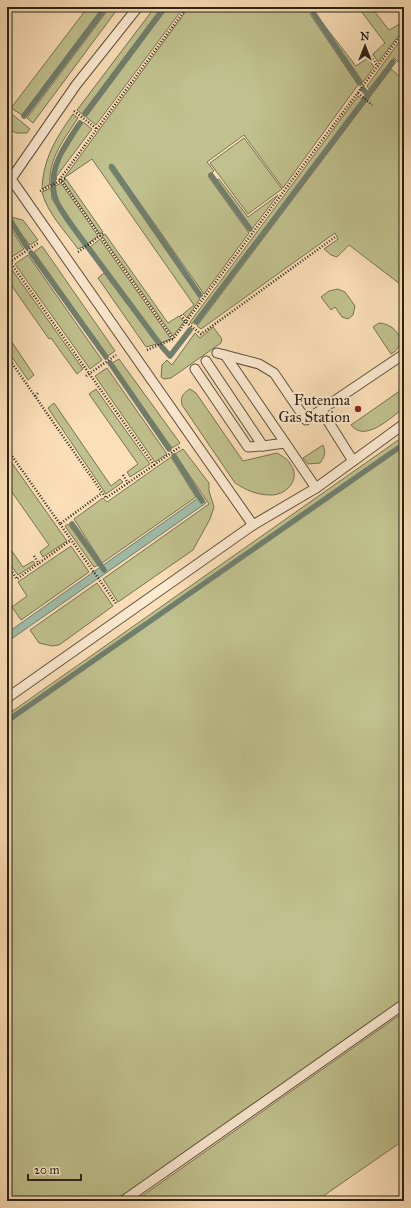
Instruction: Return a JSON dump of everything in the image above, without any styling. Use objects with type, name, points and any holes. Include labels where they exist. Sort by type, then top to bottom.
[{"type":"lane","points":[[138,7],[76,85],[9,182],[253,525]]},
{"type":"lane","points":[[316,488],[221,354],[259,364],[274,373],[306,420],[404,354]]},
{"type":"lane","points":[[206,361],[263,446]]},
{"type":"lane","points":[[195,369],[248,447],[285,443]]},
{"type":"lane","points":[[321,410],[354,462]]},
{"type":"lane","points":[[7,698],[253,525],[316,488],[354,462],[404,424]]},
{"type":"lane","points":[[123,1201],[404,1004]]},
{"type":"path","points":[[173,339],[60,179],[187,7]]},
{"type":"path","points":[[402,21],[404,25]]},
{"type":"path","points":[[146,350],[173,339],[359,94],[404,31]]},
{"type":"path","points":[[370,56],[378,66]]},
{"type":"path","points":[[359,94],[372,104]]},
{"type":"path","points":[[74,111],[97,128]]},
{"type":"path","points":[[40,192],[66,178]]},
{"type":"path","points":[[78,252],[104,233]]},
{"type":"path","points":[[182,315],[186,322],[201,334],[334,237]]},
{"type":"path","points":[[7,264],[38,243]]},
{"type":"path","points":[[10,262],[154,465]]},
{"type":"path","points":[[86,376],[116,355]]},
{"type":"path","points":[[7,356],[106,498],[181,446]]},
{"type":"path","points":[[35,396],[39,392]]},
{"type":"path","points":[[7,449],[117,606]]},
{"type":"path","points":[[123,475],[128,483]]},
{"type":"path","points":[[60,524],[102,492]]},
{"type":"path","points":[[7,566],[17,580],[71,540]]},
{"type":"path","points":[[34,556],[39,564]]},
{"type":"green space","points":[[88,7],[103,7],[22,115],[11,108]]},
{"type":"green space","points":[[110,7],[119,7],[33,123],[27,118]]},
{"type":"green space","points":[[155,7],[162,7],[82,114],[77,110]]},
{"type":"green space","points":[[168,7],[184,7],[96,125],[86,117]]},
{"type":"green space","points":[[189,7],[278,7],[281,10],[285,7],[312,7],[315,11],[310,14],[358,85],[283,188],[244,135],[207,162],[214,171],[208,176],[249,233],[204,294],[113,165],[110,164],[109,168],[200,299],[187,318],[183,314],[194,305],[92,159],[64,178]]},
{"type":"green space","points":[[358,7],[371,7],[389,30],[400,24],[404,29],[378,62],[373,54],[385,43]]},
{"type":"green space","points":[[317,16],[356,66],[368,58],[374,67],[363,82]]},
{"type":"green space","points":[[404,35],[404,54],[398,62],[394,58],[369,89],[367,86]]},
{"type":"green space","points":[[391,69],[404,80],[404,287],[349,245],[337,257],[331,255],[324,249],[338,239],[335,233],[201,329],[197,326]]},
{"type":"green space","points":[[358,96],[363,100],[192,324],[190,322]]},
{"type":"green space","points":[[7,110],[30,129],[27,133],[16,133],[7,128]]},
{"type":"green space","points":[[73,114],[78,118],[58,149],[52,166],[50,184],[42,189],[48,158],[56,140]]},
{"type":"green space","points":[[83,122],[92,129],[56,177],[57,179],[54,181],[60,159]]},
{"type":"green space","points":[[244,138],[282,189],[248,214],[210,163]]},
{"type":"green space","points":[[66,179],[103,232],[100,234],[63,181]]},
{"type":"green space","points":[[219,179],[248,217],[278,195],[252,229],[217,180]]},
{"type":"green space","points":[[61,183],[98,236],[87,244],[56,198],[54,187]]},
{"type":"green space","points":[[51,188],[52,199],[84,246],[78,249],[57,222],[44,200],[42,192]]},
{"type":"green space","points":[[11,217],[23,220],[38,240],[30,245],[12,223]]},
{"type":"green space","points":[[7,223],[24,249],[7,260]]},
{"type":"green space","points":[[105,234],[168,323],[179,316],[184,322],[173,336],[102,236]]},
{"type":"green space","points":[[100,239],[171,339],[161,343],[90,247]]},
{"type":"green space","points":[[42,246],[115,351],[108,356],[34,252]]},
{"type":"green space","points":[[28,255],[102,360],[90,369],[15,264]]},
{"type":"green space","points":[[10,267],[83,369],[77,374],[51,338],[49,339],[7,279],[7,269]]},
{"type":"green space","points":[[104,273],[157,344],[146,347],[98,278]]},
{"type":"green space","points":[[338,289],[345,292],[355,306],[353,315],[348,319],[342,317],[335,307],[331,310],[321,297],[329,291]]},
{"type":"green space","points":[[379,323],[391,327],[398,335],[400,340],[396,350],[391,354],[373,327]]},
{"type":"green space","points":[[213,327],[222,339],[221,343],[171,378],[164,379],[161,377],[162,365],[167,360],[172,365],[195,333],[200,338]]},
{"type":"green space","points":[[7,335],[34,375],[28,380],[7,350]]},
{"type":"green space","points":[[119,359],[180,443],[172,448],[112,363]]},
{"type":"green space","points":[[107,368],[167,454],[155,462],[95,376]]},
{"type":"green space","points":[[404,388],[404,408],[385,423],[370,430],[363,431],[357,430],[351,425]]},
{"type":"green space","points":[[96,389],[150,464],[130,477],[127,472],[138,464],[89,394]]},
{"type":"green space","points":[[190,389],[196,393],[243,461],[277,453],[288,461],[294,470],[294,476],[293,481],[286,490],[276,495],[265,495],[252,492],[235,483],[182,405],[181,400],[183,396]]},
{"type":"green space","points":[[54,403],[111,486],[120,479],[123,482],[106,494],[48,408]]},
{"type":"green space","points":[[404,436],[404,999],[115,1201],[7,1201],[7,715]]},
{"type":"green space","points":[[323,445],[324,454],[320,463],[308,464],[303,458]]},
{"type":"green space","points":[[183,449],[209,483],[209,491],[214,507],[210,519],[193,550],[118,602],[103,579],[209,504],[175,454]]},
{"type":"green space","points":[[7,456],[67,541],[43,557],[40,552],[49,545],[7,485]]},
{"type":"green space","points":[[171,457],[196,497],[102,563],[74,519],[103,498],[107,502]]},
{"type":"green space","points":[[68,524],[98,565],[94,567],[65,526]]},
{"type":"green space","points":[[7,544],[23,567],[33,561],[35,564],[18,575],[7,560]]},
{"type":"green space","points":[[71,546],[89,572],[21,620],[12,607],[27,596],[18,582]]},
{"type":"green space","points":[[97,583],[113,606],[59,645],[52,646],[39,643],[30,630]]},
{"type":"green space","points":[[404,1012],[404,1140],[316,1201],[135,1201]]},
{"type":"shaded area","points":[[201,496],[206,503],[7,642],[7,633]]},
{"type":"waterway","points":[[24,116],[106,7]]},
{"type":"waterway","points":[[85,114],[165,7]]},
{"type":"waterway","points":[[314,14],[360,83]]},
{"type":"waterway","points":[[196,322],[393,62]]},
{"type":"waterway","points":[[363,89],[368,95]]},
{"type":"waterway","points":[[80,123],[63,149],[55,167],[53,187],[56,200],[67,219],[159,343]]},
{"type":"waterway","points":[[112,167],[200,295]]},
{"type":"waterway","points":[[211,175],[250,229]]},
{"type":"waterway","points":[[8,217],[27,247]]},
{"type":"waterway","points":[[31,253],[106,357]]},
{"type":"waterway","points":[[162,347],[170,356],[190,330]]},
{"type":"waterway","points":[[110,363],[169,449]]},
{"type":"waterway","points":[[7,721],[404,444]]},
{"type":"waterway","points":[[174,456],[202,501]]},
{"type":"waterway","points":[[72,524],[104,570]]},
{"type":"place","name":"Futenma Gas Station","points":[[358,409]]}]
